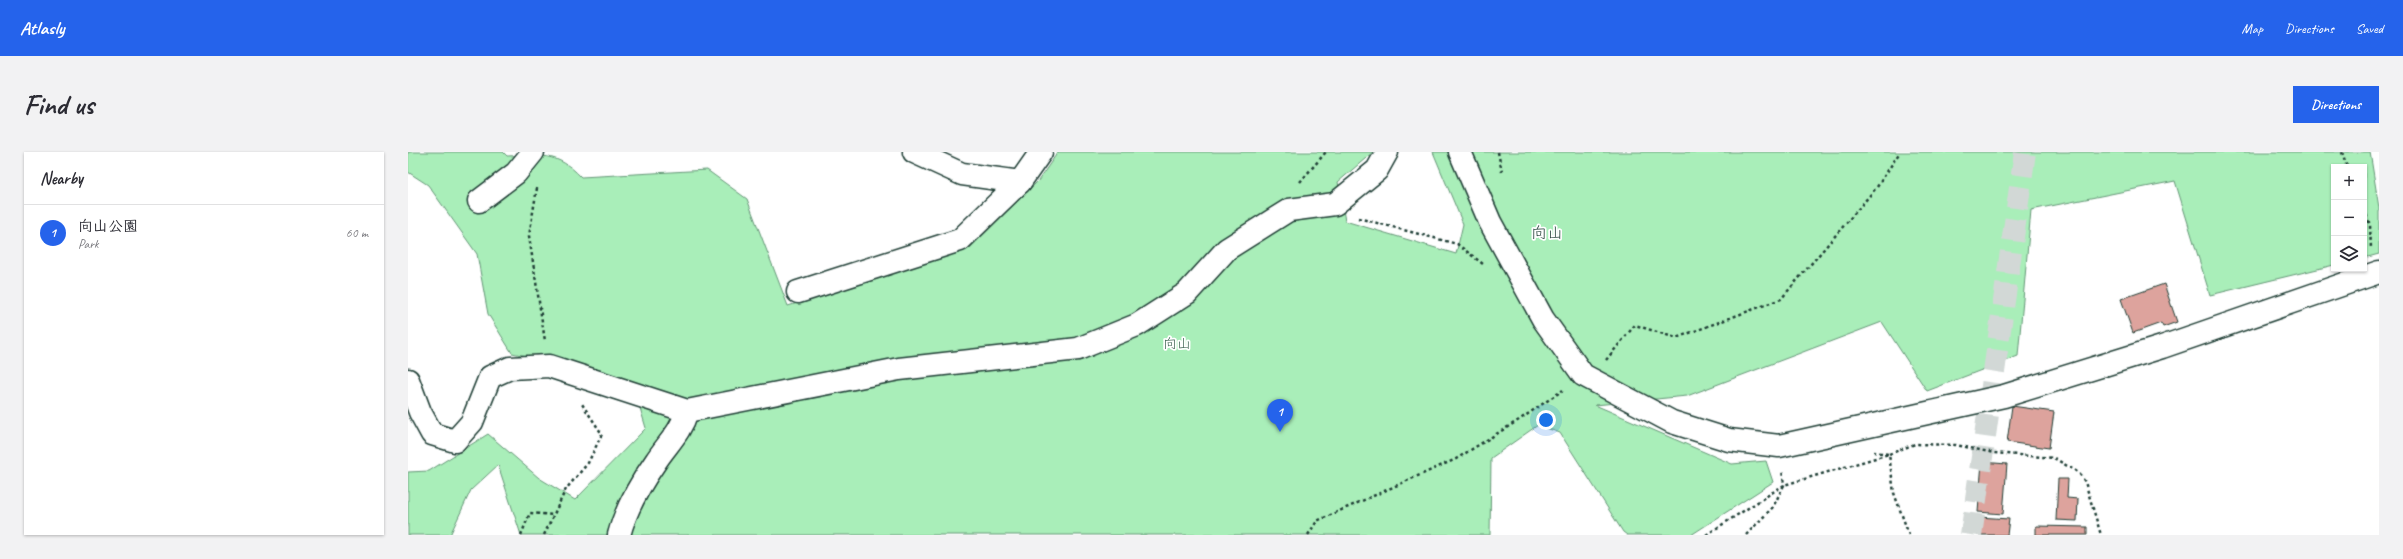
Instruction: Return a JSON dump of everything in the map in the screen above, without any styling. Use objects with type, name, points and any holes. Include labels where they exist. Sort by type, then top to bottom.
[{"type":"street","points":[[479,202],[516,173],[533,152]]},
{"type":"street","points":[[914,152],[962,174],[1020,182]]},
{"type":"street","points":[[798,292],[960,240],[1020,182],[1041,152]]},
{"type":"street","points":[[408,380],[420,412],[432,434],[455,442],[472,422],[490,377],[510,368],[549,366],[687,411],[900,369],[1078,349],[1137,325],[1187,293],[1227,249],[1289,210],[1336,204],[1377,170],[1387,152]]},
{"type":"street","points":[[1460,152],[1490,222],[1540,313],[1583,375],[1672,422],[1729,440],[1779,446],[2004,396],[2162,346],[2375,274]]},
{"type":"street","points":[[619,535],[624,513],[656,461],[682,426],[687,411]]},
{"type":"path","points":[[1289,210],[1298,186],[1326,152]]},
{"type":"path","points":[[1498,152],[1502,172]]},
{"type":"path","points":[[1308,535],[1317,521],[1456,459],[1519,420],[1583,375],[1598,368],[1635,325],[1676,338],[1782,300],[1877,187],[1900,152]]},
{"type":"path","points":[[2342,152],[2347,164]]},
{"type":"path","points":[[538,183],[529,236],[549,366]]},
{"type":"path","points":[[1336,204],[1350,216],[1457,244],[1489,268]]},
{"type":"path","points":[[2367,217],[2370,225],[2375,274]]},
{"type":"path","points":[[544,535],[566,489],[588,463],[602,434],[578,400]]},
{"type":"path","points":[[1841,433],[1859,450],[1889,454]]},
{"type":"path","points":[[1706,535],[1784,485],[1889,454],[1915,444],[1956,445],[1994,452],[2054,458],[2079,473],[2085,482],[2101,535]]},
{"type":"path","points":[[1746,535],[1773,506],[1784,485],[1779,446]]},
{"type":"path","points":[[1889,454],[1894,493],[1909,535]]},
{"type":"path","points":[[521,535],[530,513],[553,515]]},
{"type":"green space","name":"向山","points":[[408,152],[503,152],[507,156],[529,155],[547,157],[564,163],[581,177],[707,170],[747,199],[788,306],[970,248],[1038,181],[1058,152],[1373,152],[1338,182],[1345,221],[1456,254],[1463,224],[1433,152],[2370,152],[2379,208],[2379,254],[2367,257],[2367,164],[2331,164],[2331,266],[2210,295],[2175,181],[2031,210],[2018,356],[1927,391],[1882,322],[1687,396],[1595,405],[1732,464],[1766,461],[1773,482],[1691,535],[1627,535],[1623,532],[1560,433],[1538,425],[1491,458],[1490,535],[521,535],[498,465],[471,490],[450,535],[408,535],[408,472],[429,471],[488,434],[539,478],[575,500],[646,428],[640,408],[566,364],[512,353],[488,314],[477,254],[428,185],[408,172]]},
{"type":"building","points":[[2164,284],[2177,322],[2163,327],[2161,323],[2133,333],[2121,299]]},
{"type":"building","points":[[2012,406],[2054,412],[2049,448],[2007,442]]},
{"type":"building","points":[[1982,462],[2007,464],[2003,514],[1978,512]]},
{"type":"building","points":[[2058,479],[2068,479],[2067,498],[2078,499],[2077,521],[2056,520]]},
{"type":"building","points":[[1978,517],[2009,519],[2007,535],[1977,535]]},
{"type":"building","points":[[2036,526],[2087,527],[2087,535],[2036,535]]},
{"type":"tunnel","points":[[1971,535],[2025,152]]},
{"type":"place","name":"向山公園","points":[[1280,432]]},
{"type":"district","name":"向山","points":[[1547,232]]}]
